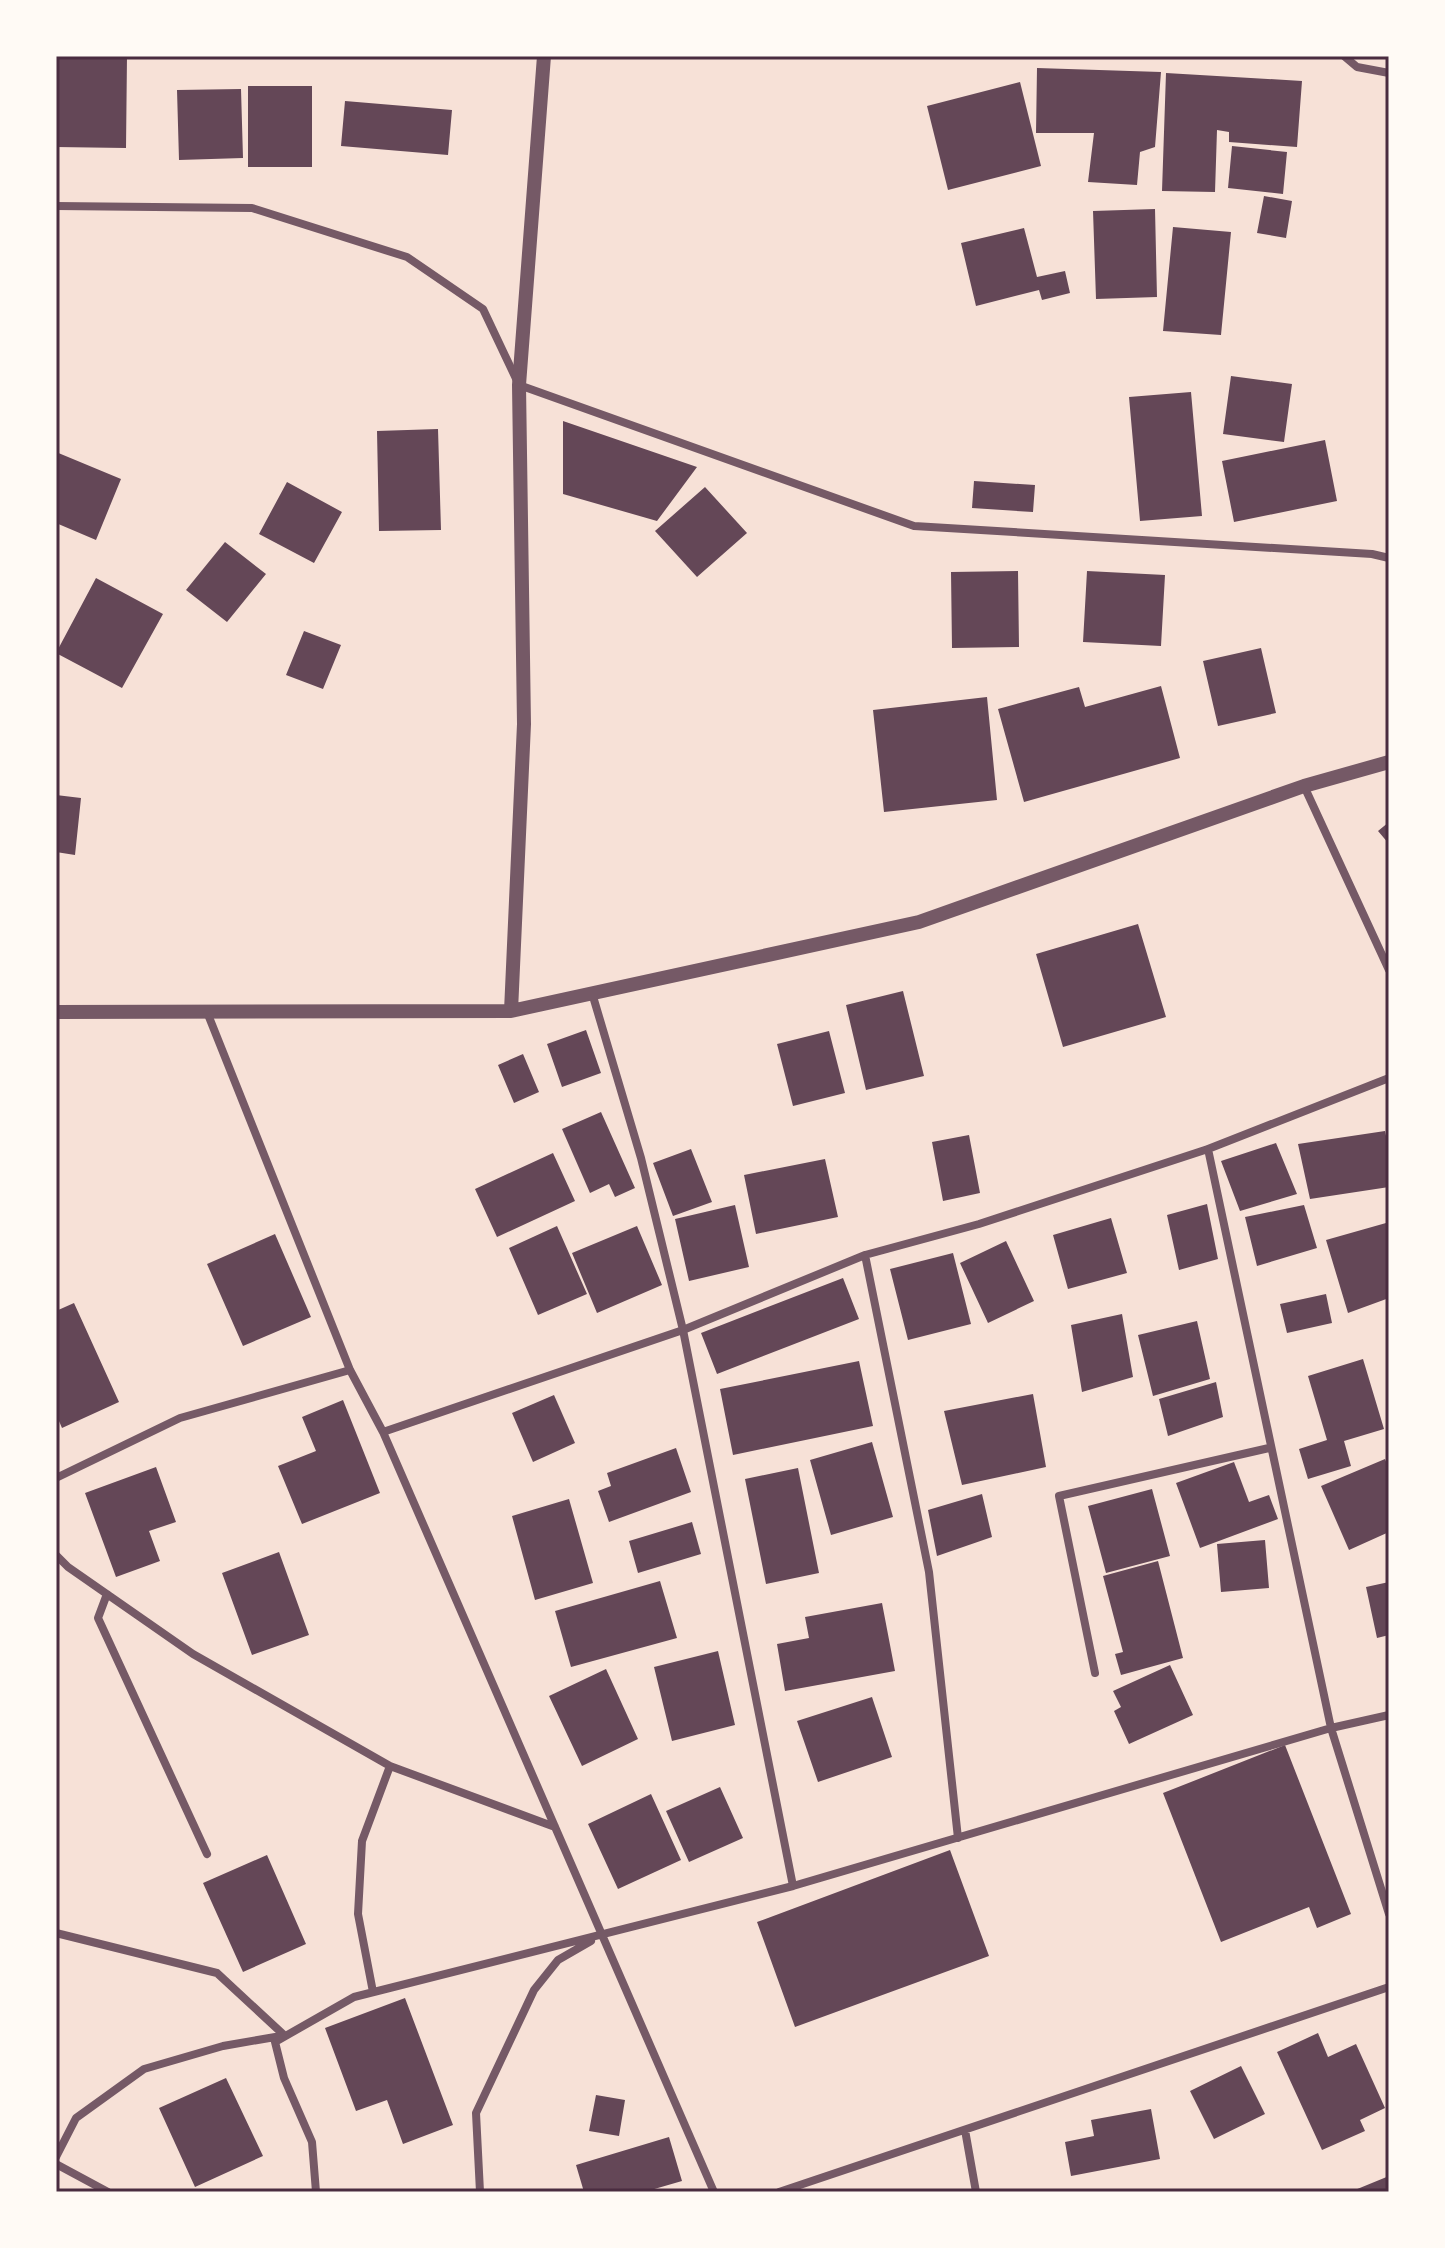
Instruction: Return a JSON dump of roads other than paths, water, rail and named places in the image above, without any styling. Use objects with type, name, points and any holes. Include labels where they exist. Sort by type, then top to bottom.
[{"type":"street","points":[[511,1011],[524,724],[519,385],[544,56]]},
{"type":"street","points":[[1344,56],[1357,67],[1389,73]]},
{"type":"street","points":[[56,206],[252,208],[407,257],[483,309],[519,385],[914,526],[1372,554],[1389,558]]},
{"type":"street","points":[[56,1012],[511,1011],[919,922],[1304,786],[1389,762]]},
{"type":"street","points":[[1304,786],[1389,970]]},
{"type":"street","points":[[592,993],[641,1158],[683,1330],[793,1886]]},
{"type":"street","points":[[207,1012],[350,1370],[383,1432],[714,2192]]},
{"type":"street","points":[[383,1432],[683,1330],[865,1255],[979,1224],[1208,1149],[1389,1078]]},
{"type":"street","points":[[1208,1149],[1269,1448],[1331,1728],[1389,1914]]},
{"type":"street","points":[[865,1255],[929,1572],[958,1838]]},
{"type":"street","points":[[56,1478],[180,1418],[350,1370]]},
{"type":"street","points":[[1095,1673],[1059,1496],[1269,1448]]},
{"type":"street","points":[[56,1555],[68,1567],[193,1654],[390,1766],[555,1827]]},
{"type":"street","points":[[107,1594],[98,1618],[207,1854]]},
{"type":"street","points":[[316,2192],[312,2142],[284,2078],[275,2042],[354,1997],[793,1886],[1331,1728],[1389,1715]]},
{"type":"street","points":[[373,1992],[358,1914],[362,1841],[390,1766]]},
{"type":"street","points":[[56,1933],[217,1973],[285,2036]]},
{"type":"street","points":[[480,2192],[476,2113],[508,2041],[534,1990],[558,1960],[602,1935]]},
{"type":"street","points":[[779,2192],[1389,1987]]},
{"type":"street","points":[[56,2157],[76,2118],[144,2069],[223,2046],[285,2036]]},
{"type":"street","points":[[965,2130],[976,2192]]},
{"type":"street","points":[[56,2164],[108,2192]]}]
